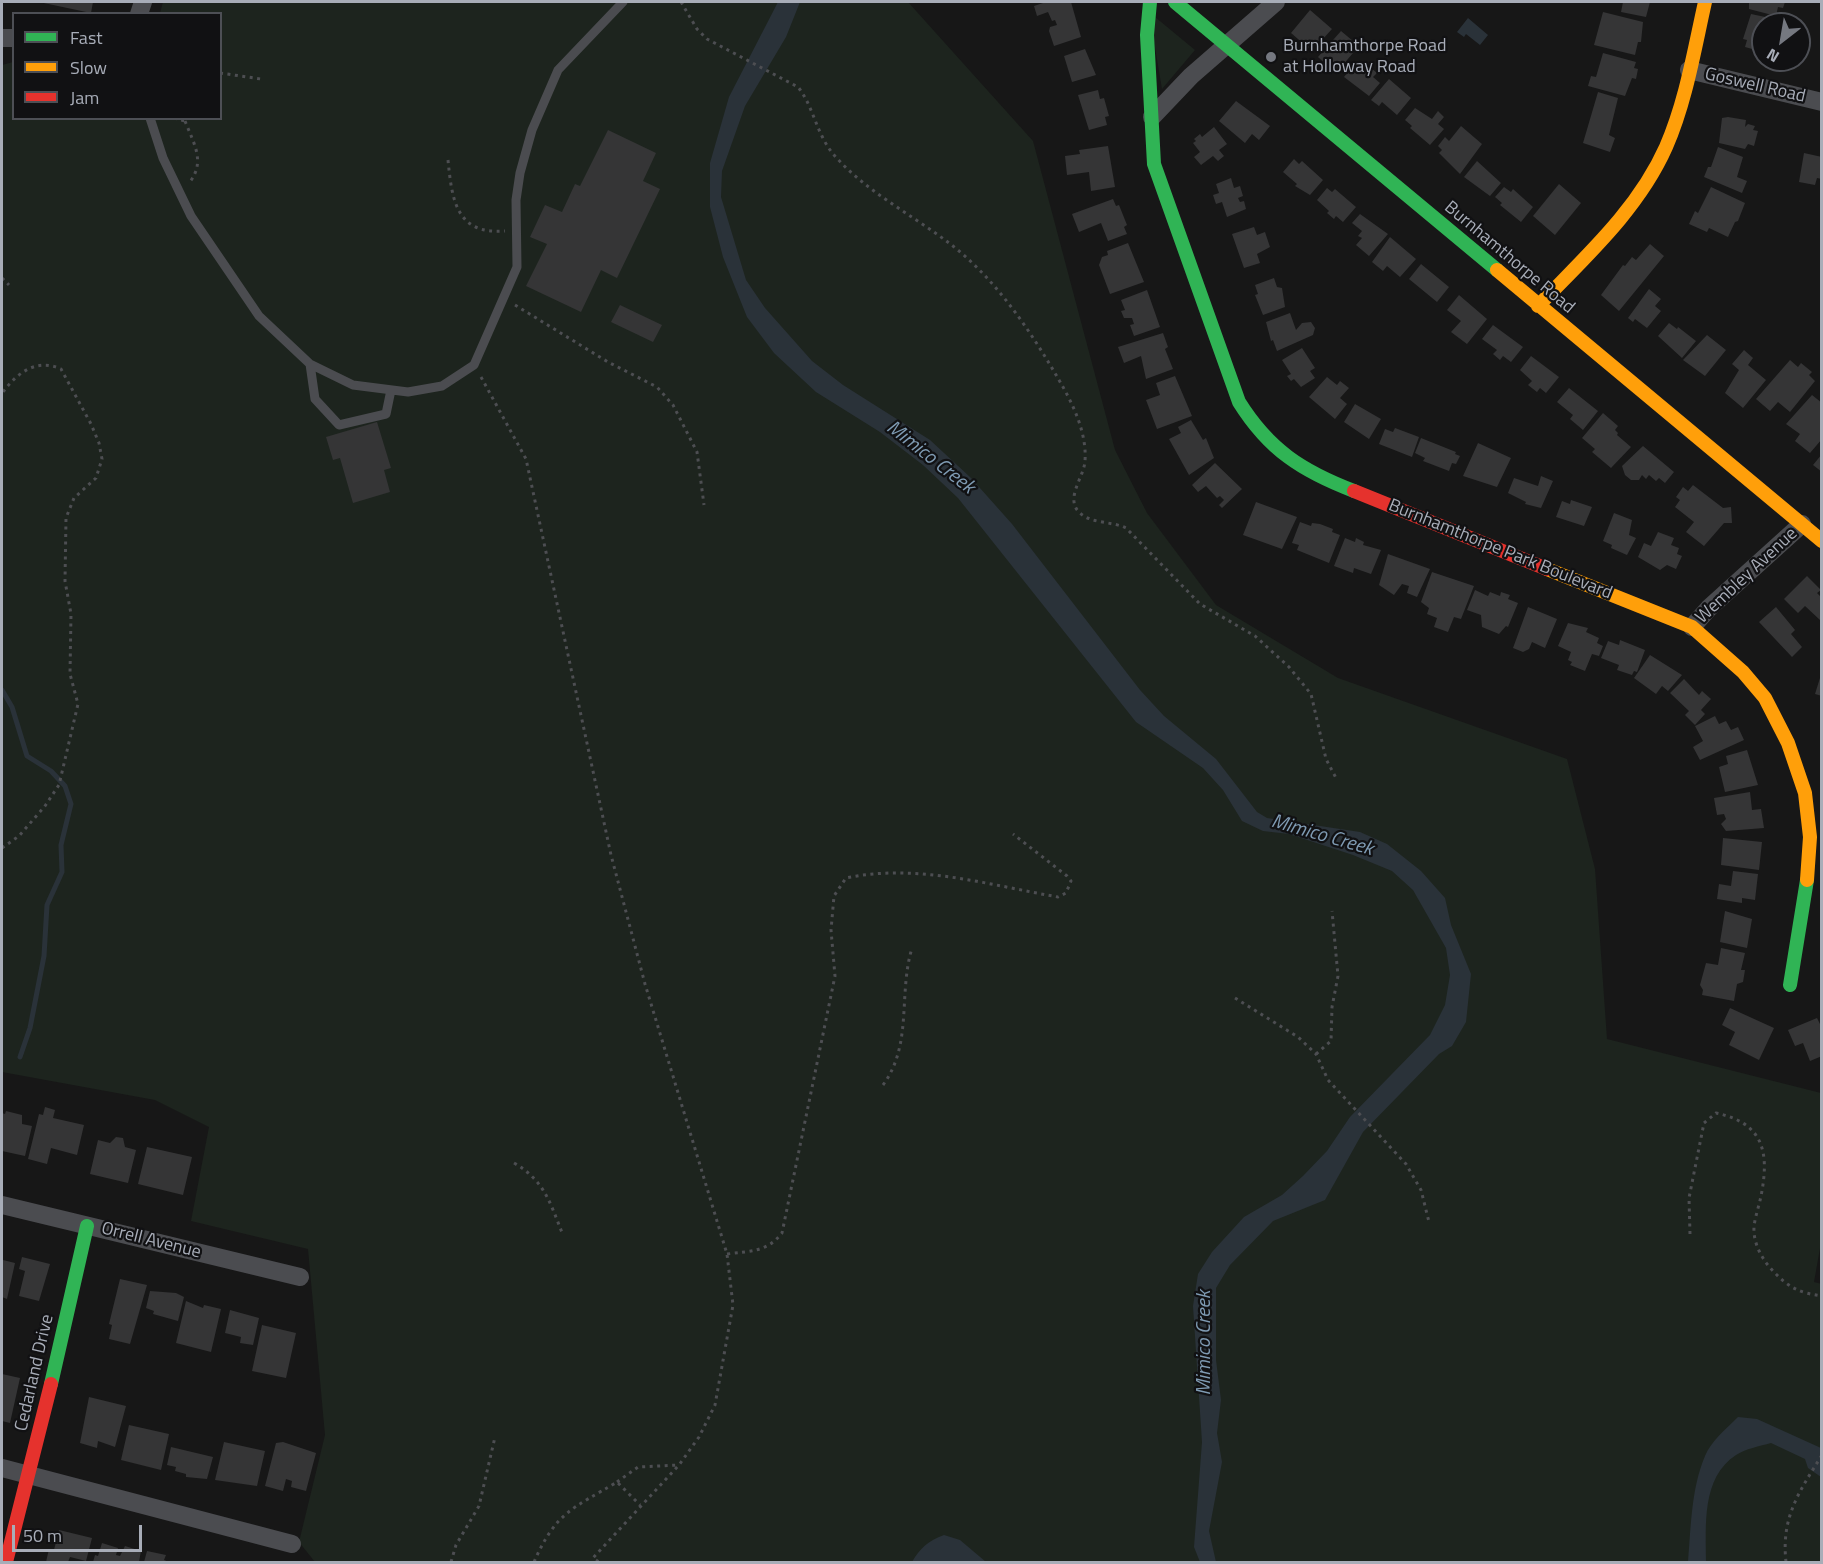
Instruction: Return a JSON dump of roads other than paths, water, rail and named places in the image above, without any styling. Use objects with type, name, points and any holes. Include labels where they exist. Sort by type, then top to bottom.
[{"type":"street","name":"Burnhamthorpe Park Boulevard","points":[[1150,2],[1148,67],[1154,164],[1239,402],[1250,421],[1283,455],[1315,477],[1692,627],[1743,672],[1765,698],[1788,743],[1805,794],[1810,837],[1805,900],[1790,985]]},
{"type":"street","name":"Burnhamthorpe Road","points":[[1175,2],[1821,541]]},
{"type":"street","points":[[1152,117],[1191,76],[1276,2]]},
{"type":"street","points":[[1538,306],[1646,184],[1672,133],[1705,2]]},
{"type":"street","name":"Goswell Road","points":[[1689,70],[1821,102]]},
{"type":"street","name":"Wembley Avenue","points":[[1692,627],[1709,608],[1802,524]]},
{"type":"street","name":"Orrell Avenue","points":[[2,1204],[300,1277]]},
{"type":"street","name":"Cedarland Drive","points":[[6,1563],[30,1475],[87,1226]]},
{"type":"street","points":[[2,1468],[292,1544]]},
{"type":"lane","points":[[151,120],[163,158],[190,216],[259,316],[310,364],[353,385],[408,392],[442,386],[474,365],[516,267],[516,200],[520,173],[532,130],[558,70],[623,2]]},
{"type":"lane","points":[[310,364],[315,399],[339,424],[386,414],[391,390]]},
{"type":"water","name":"Mimico Creek","points":[[778,2],[800,2],[786,37],[745,106],[722,171],[721,197],[746,280],[765,308],[812,361],[843,385],[930,440],[971,478],[1012,524],[1140,690],[1164,716],[1216,759],[1257,812],[1267,818],[1360,832],[1387,844],[1421,871],[1445,898],[1451,925],[1471,974],[1466,1022],[1452,1046],[1439,1054],[1363,1132],[1325,1200],[1273,1221],[1230,1265],[1216,1288],[1216,1360],[1221,1400],[1217,1433],[1222,1462],[1209,1531],[1216,1562],[1200,1562],[1194,1547],[1202,1442],[1193,1306],[1198,1274],[1212,1252],[1244,1217],[1282,1195],[1303,1176],[1327,1151],[1350,1117],[1430,1035],[1445,1005],[1450,975],[1446,948],[1413,890],[1392,871],[1353,855],[1289,834],[1263,831],[1242,821],[1223,790],[1203,768],[1136,722],[958,498],[923,465],[880,432],[816,392],[774,353],[747,317],[723,257],[710,207],[710,163],[729,97]]},
{"type":"water","points":[[1468,18],[1488,35],[1480,45],[1466,34],[1464,37],[1457,32]]},
{"type":"water","points":[[1738,1417],[1757,1419],[1821,1448],[1821,1477],[1808,1468],[1805,1459],[1771,1443],[1736,1455],[1725,1465],[1711,1489],[1706,1518],[1706,1562],[1688,1562],[1692,1509],[1700,1469],[1711,1445]]},
{"type":"water","points":[[944,1535],[960,1540],[986,1562],[912,1562],[925,1546]]},
{"type":"waterway","points":[[2,690],[12,707],[27,756],[51,771],[65,786],[71,804],[61,845],[62,872],[47,905],[44,956],[30,1028],[20,1057]]},
{"type":"place","name":"Burnhamthorpe Road at Holloway Road","points":[[1271,57]]}]
